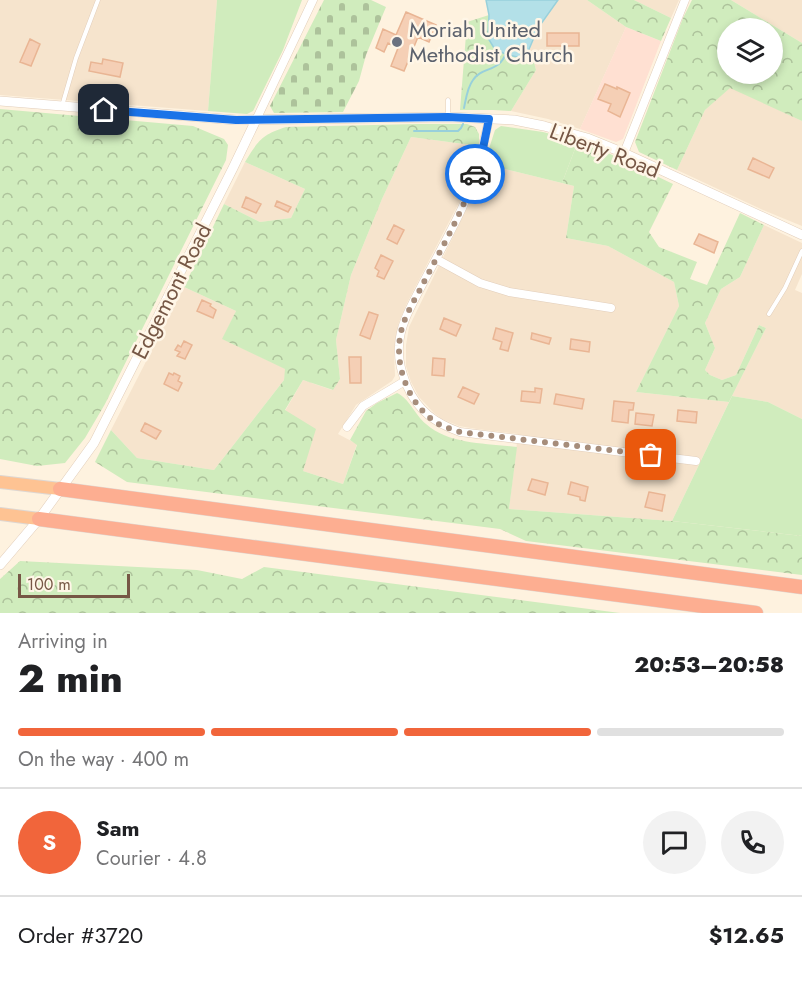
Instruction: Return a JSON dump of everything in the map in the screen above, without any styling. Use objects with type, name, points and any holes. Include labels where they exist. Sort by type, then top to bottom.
[{"type":"highway","points":[[0,482],[802,587]]},
{"type":"highway","points":[[0,514],[756,613]]},
{"type":"street","name":"Edgemont Road","points":[[0,565],[39,519],[84,458],[105,421],[228,178],[313,0]]},
{"type":"street","points":[[624,153],[685,0]]},
{"type":"street","name":"Liberty Road","points":[[0,101],[236,120],[448,117],[514,120],[587,138],[802,235]]},
{"type":"street","points":[[489,119],[482,153],[471,187],[401,330],[399,361],[411,396],[425,413],[441,425],[460,432],[696,460]]},
{"type":"street","points":[[436,259],[480,283],[499,290],[611,308]]},
{"type":"street","points":[[347,427],[363,406],[405,381]]},
{"type":"lane","points":[[62,107],[76,58],[98,0]]},
{"type":"lane","points":[[448,100],[448,117]]},
{"type":"lane","points":[[769,314],[785,288],[802,251]]},
{"type":"shaded area","points":[[0,0],[217,0],[208,111],[0,95]]},
{"type":"shaded area","points":[[558,0],[587,0],[626,27],[580,129],[511,111],[536,70],[533,58],[527,54],[531,43],[538,28]]},
{"type":"shaded area","points":[[634,0],[679,0],[671,18]]},
{"type":"shaded area","points":[[731,0],[802,0],[802,43],[783,31],[783,18],[761,18]]},
{"type":"shaded area","points":[[626,27],[661,41],[623,139],[616,142],[580,129]]},
{"type":"shaded area","points":[[730,87],[802,121],[802,226],[677,170],[705,110]]},
{"type":"shaded area","points":[[411,137],[479,146],[463,195],[399,322],[394,350],[395,376],[392,381],[356,405],[338,434],[357,444],[343,484],[303,471],[285,411],[303,380],[332,390],[340,379],[336,340],[351,275],[382,199]]},
{"type":"shaded area","points":[[245,162],[305,189],[291,218],[260,222],[224,204]]},
{"type":"shaded area","points":[[484,164],[574,186],[566,238],[608,246],[674,282],[679,306],[636,392],[729,402],[672,521],[509,509],[518,434],[459,426],[442,419],[419,397],[411,382],[406,366],[409,327],[475,192]]},
{"type":"shaded area","points":[[764,225],[802,243],[802,274],[795,290],[802,293],[802,419],[768,402],[732,396],[766,328],[759,325],[736,375],[722,380],[705,370],[715,348],[705,323],[721,289],[740,277]]},
{"type":"shaded area","points":[[184,287],[236,311],[223,339],[286,369],[284,380],[214,470],[137,458],[111,430]]},
{"type":"green space","points":[[217,0],[302,0],[283,50],[253,111],[247,114],[208,111]]},
{"type":"green space","points":[[324,0],[371,0],[386,7],[366,55],[359,81],[343,112],[274,113],[270,106]]},
{"type":"green space","points":[[587,0],[634,0],[671,18],[661,41],[626,27]]},
{"type":"green space","points":[[692,0],[731,0],[761,18],[717,18],[717,84],[783,84],[783,31],[802,43],[802,121],[730,88],[705,110],[677,170],[639,152],[635,142]]},
{"type":"green space","points":[[489,15],[488,38],[505,54],[521,58],[527,54],[533,58],[536,70],[511,111],[460,110],[467,22]]},
{"type":"green space","points":[[0,109],[193,126],[224,139],[228,145],[226,160],[105,404],[85,438],[65,463],[37,466],[0,459]]},
{"type":"green space","points":[[467,124],[475,127],[479,134],[479,146],[411,137],[382,199],[351,275],[336,340],[340,379],[333,390],[303,380],[285,410],[316,429],[303,471],[343,484],[357,445],[350,440],[366,411],[397,393],[426,424],[446,436],[469,442],[517,447],[509,509],[672,521],[802,536],[802,575],[526,541],[500,529],[127,482],[95,462],[111,430],[137,458],[214,470],[284,380],[285,369],[222,339],[236,311],[184,287],[224,204],[260,222],[291,218],[305,189],[245,162],[261,140],[286,127]]},
{"type":"green space","points":[[501,126],[543,132],[578,141],[562,183],[484,164],[495,130]]},
{"type":"green space","points":[[578,141],[673,184],[649,232],[659,247],[697,262],[690,279],[707,285],[740,213],[764,225],[740,277],[721,289],[705,323],[715,348],[705,370],[722,380],[736,375],[759,325],[766,328],[729,402],[636,392],[679,306],[674,282],[608,246],[566,238],[574,186],[562,183]]},
{"type":"green space","points":[[732,396],[768,402],[802,419],[802,536],[672,521]]},
{"type":"green space","points":[[20,561],[197,570],[242,579],[264,567],[620,613],[0,613],[0,579]]},
{"type":"water","points":[[486,0],[558,0],[538,28],[527,54],[521,58],[505,54],[494,48],[488,38],[489,15]]},
{"type":"building","name":"Moriah United Methodist Church","points":[[406,12],[436,25],[429,42],[418,37],[404,71],[391,66],[398,48],[388,43],[384,52],[376,48],[383,29],[396,35]]},
{"type":"building","points":[[547,33],[579,33],[579,46],[547,46]]},
{"type":"building","points":[[30,39],[40,44],[31,66],[20,62]]},
{"type":"building","points":[[103,59],[123,63],[120,77],[89,71],[91,62],[102,64]]},
{"type":"building","points":[[605,84],[630,93],[620,117],[608,111],[611,104],[598,99]]},
{"type":"building","points":[[753,158],[774,168],[769,178],[748,169]]},
{"type":"building","points":[[246,197],[261,204],[256,213],[242,207]]},
{"type":"building","points":[[277,201],[291,207],[288,212],[275,206]]},
{"type":"building","points":[[394,225],[404,230],[397,244],[387,239]]},
{"type":"building","points":[[699,234],[718,242],[714,253],[694,244]]},
{"type":"building","points":[[381,255],[393,261],[384,279],[377,276],[379,271],[375,268]]},
{"type":"building","points":[[202,300],[211,304],[210,306],[216,310],[213,318],[197,311]]},
{"type":"building","points":[[369,312],[378,315],[370,339],[360,335]]},
{"type":"building","points":[[444,318],[461,325],[456,336],[440,329]]},
{"type":"building","points":[[496,328],[513,333],[508,351],[500,349],[502,342],[493,339]]},
{"type":"building","points":[[532,333],[551,338],[549,344],[531,339]]},
{"type":"building","points":[[571,339],[590,342],[589,352],[570,349]]},
{"type":"building","points":[[184,341],[192,345],[185,359],[177,356],[180,352],[175,350],[178,345],[181,347]]},
{"type":"building","points":[[349,357],[361,357],[361,383],[350,383]]},
{"type":"building","points":[[433,358],[445,359],[444,376],[432,375]]},
{"type":"building","points":[[169,373],[180,376],[178,381],[182,383],[178,391],[164,384]]},
{"type":"building","points":[[463,387],[479,394],[474,404],[458,397]]},
{"type":"building","points":[[535,388],[542,389],[540,403],[521,401],[522,391],[535,392]]},
{"type":"building","points":[[556,394],[584,399],[582,409],[554,404]]},
{"type":"building","points":[[614,401],[634,403],[633,410],[629,410],[628,423],[612,421]]},
{"type":"building","points":[[678,410],[697,412],[696,423],[677,421]]},
{"type":"building","points":[[636,413],[654,415],[652,426],[635,424]]},
{"type":"building","points":[[145,423],[161,431],[156,439],[141,431]]},
{"type":"building","points":[[532,479],[548,483],[545,495],[528,490]]},
{"type":"building","points":[[571,482],[588,487],[585,501],[568,494]]},
{"type":"building","points":[[649,492],[665,495],[662,511],[645,507]]},
{"type":"waterway","points":[[464,108],[473,80],[499,64],[506,53]]},
{"type":"waterway","points":[[414,131],[458,131],[463,124]]},
{"type":"way so far","points":[[475,174],[462,207],[401,330],[399,361],[411,396],[425,413],[441,425],[460,432],[651,455]]},
{"type":"place","name":"Moriah United Methodist Church","points":[[397,42]]},
{"type":"route","points":[[104,110],[236,120],[448,117],[489,119],[475,174]]}]
